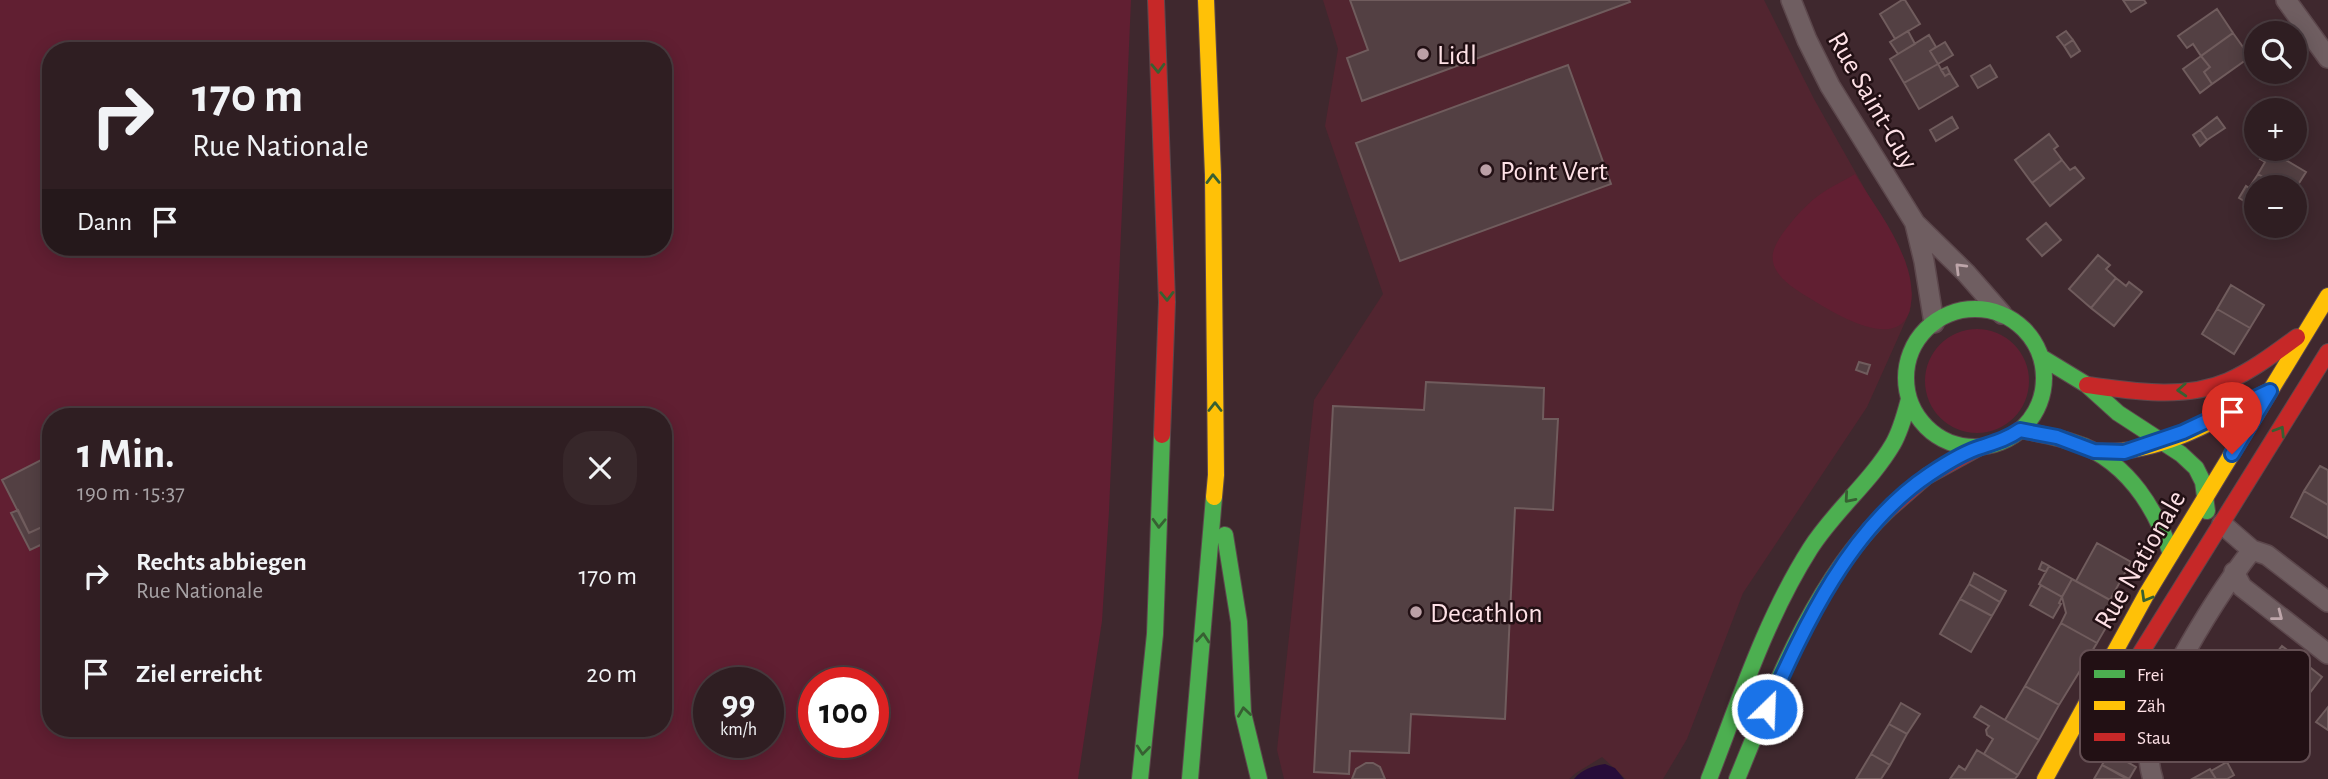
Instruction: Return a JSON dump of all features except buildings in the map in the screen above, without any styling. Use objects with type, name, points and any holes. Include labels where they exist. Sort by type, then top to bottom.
[{"type":"main road","points":[[1140,779],[1155,634],[1167,302],[1156,0]]},
{"type":"main road","points":[[1190,779],[1216,475],[1213,175],[1206,0]]},
{"type":"main road","name":"Rue Nationale","points":[[2116,650],[2328,296]]},
{"type":"main road","points":[[1738,779],[1788,662],[1839,569],[1876,522],[1913,486],[1980,447],[2008,439],[2033,415],[2041,397],[2044,377],[2041,357],[2032,339],[2019,325],[2002,314],[1967,310],[1950,314],[1934,323],[1919,338],[1909,357],[1906,378],[1909,399],[1917,416],[1937,435],[1962,446],[1980,447]]},
{"type":"main road","points":[[2087,385],[2133,390],[2199,390],[2237,376],[2307,330]]},
{"type":"main road","points":[[2094,451],[2124,452],[2161,441],[2270,391],[2328,352]]},
{"type":"main road","name":"Rue Nationale","points":[[2143,650],[2328,352]]},
{"type":"main road","points":[[2041,357],[2087,385],[2118,413],[2181,454],[2196,468],[2206,496],[2205,551]]},
{"type":"main road","points":[[1709,779],[1780,603],[1811,547],[1892,445],[1902,426],[1909,399]]},
{"type":"main road","points":[[2020,430],[2057,437],[2094,451],[2128,477],[2143,492],[2162,526],[2171,554]]},
{"type":"main road","points":[[1216,475],[1239,622],[1243,713],[1259,779]]},
{"type":"main road","name":"Rue Nationale","points":[[2045,779],[2080,712]]},
{"type":"main road","points":[[2062,779],[2074,759]]},
{"type":"street","name":"Rue Saint-Guy","points":[[1791,0],[1830,86],[1915,223],[1966,273],[2002,314]]},
{"type":"street","points":[[2287,0],[2328,58]]},
{"type":"street","name":"Rue Saint-Guy","points":[[1915,223],[1934,323]]},
{"type":"street","points":[[2222,524],[2252,550],[2267,555],[2328,602]]},
{"type":"street","points":[[2187,650],[2205,616],[2252,550]]},
{"type":"street","points":[[2234,572],[2242,587],[2328,654]]},
{"type":"street","points":[[2149,762],[2153,779]]},
{"type":"shaded area","points":[[0,0],[1131,0],[1102,621],[1078,779],[0,779]]},
{"type":"shaded area","points":[[1323,0],[1764,0],[1814,99],[1905,260],[1912,295],[1910,311],[1867,407],[1743,593],[1687,739],[1663,779],[1626,779],[1602,757],[1569,779],[1284,779],[1277,750],[1314,400],[1383,294],[1325,126],[1338,49]]},
{"type":"shaded area","points":[[1855,174],[1895,238],[1908,271],[1911,303],[1906,318],[1897,327],[1870,327],[1840,315],[1793,288],[1778,274],[1774,265],[1775,246],[1797,216],[1819,195]]},
{"type":"shaded area","points":[[1977,329],[1997,333],[2014,344],[2025,361],[2029,381],[2025,401],[2014,418],[1997,429],[1977,433],[1957,429],[1940,418],[1929,401],[1925,381],[1929,361],[1940,344],[1957,333]]},
{"type":"shaded area","points":[[1605,764],[1615,768],[1624,779],[1574,779],[1588,768]]},
{"type":"traffic: fast","points":[[1975,309],[2001,315],[2024,329],[2038,352],[2044,378],[2038,404],[2024,427],[2001,441],[1975,447],[1949,441],[1926,427],[1912,404],[1906,378],[1912,352],[1926,329],[1949,315],[1975,309]]},
{"type":"traffic: fast","points":[[2041,357],[2087,385],[2118,413],[2181,454],[2196,468],[2203,482],[2207,511]]},
{"type":"traffic: fast","points":[[1709,779],[1779,604],[1810,549],[1874,472],[1893,444],[1909,399]]},
{"type":"traffic: fast","points":[[2020,430],[2084,446],[2114,465],[2149,505],[2171,554]]},
{"type":"traffic: fast","points":[[1140,779],[1155,634],[1162,435]]},
{"type":"traffic: fast","points":[[1190,779],[1214,497]]},
{"type":"traffic: fast","points":[[1737,779],[1782,672],[1818,602],[1862,538],[1888,510]]},
{"type":"traffic: fast","points":[[1225,535],[1239,622],[1243,713],[1259,779]]},
{"type":"traffic: slow","points":[[1206,0],[1213,175],[1214,497]]},
{"type":"traffic: slow","points":[[2116,650],[2146,595],[2328,296]]},
{"type":"traffic: slow","points":[[2094,451],[2117,451],[2163,442],[2207,424],[2269,391]]},
{"type":"traffic: slow","points":[[2045,779],[2080,715]]},
{"type":"traffic: jam","points":[[1156,0],[1167,302],[1162,435]]},
{"type":"traffic: jam","points":[[2087,385],[2158,392],[2211,387],[2246,372],[2297,337]]},
{"type":"traffic: jam","points":[[2143,650],[2328,352]]},
{"type":"traffic: jam","points":[[1888,510],[1927,476],[1980,447]]},
{"type":"place","name":"Lidl","points":[[1423,54]]},
{"type":"place","name":"Point Vert","points":[[1486,170]]},
{"type":"place","name":"Decathlon","points":[[1416,612]]},
{"type":"route","points":[[1767,709],[1788,662],[1839,569],[1895,502],[1913,486],[1953,461],[1980,447],[2008,439],[2020,430],[2057,437],[2094,451],[2124,452],[2149,446],[2183,432],[2270,391],[2232,454]]}]
